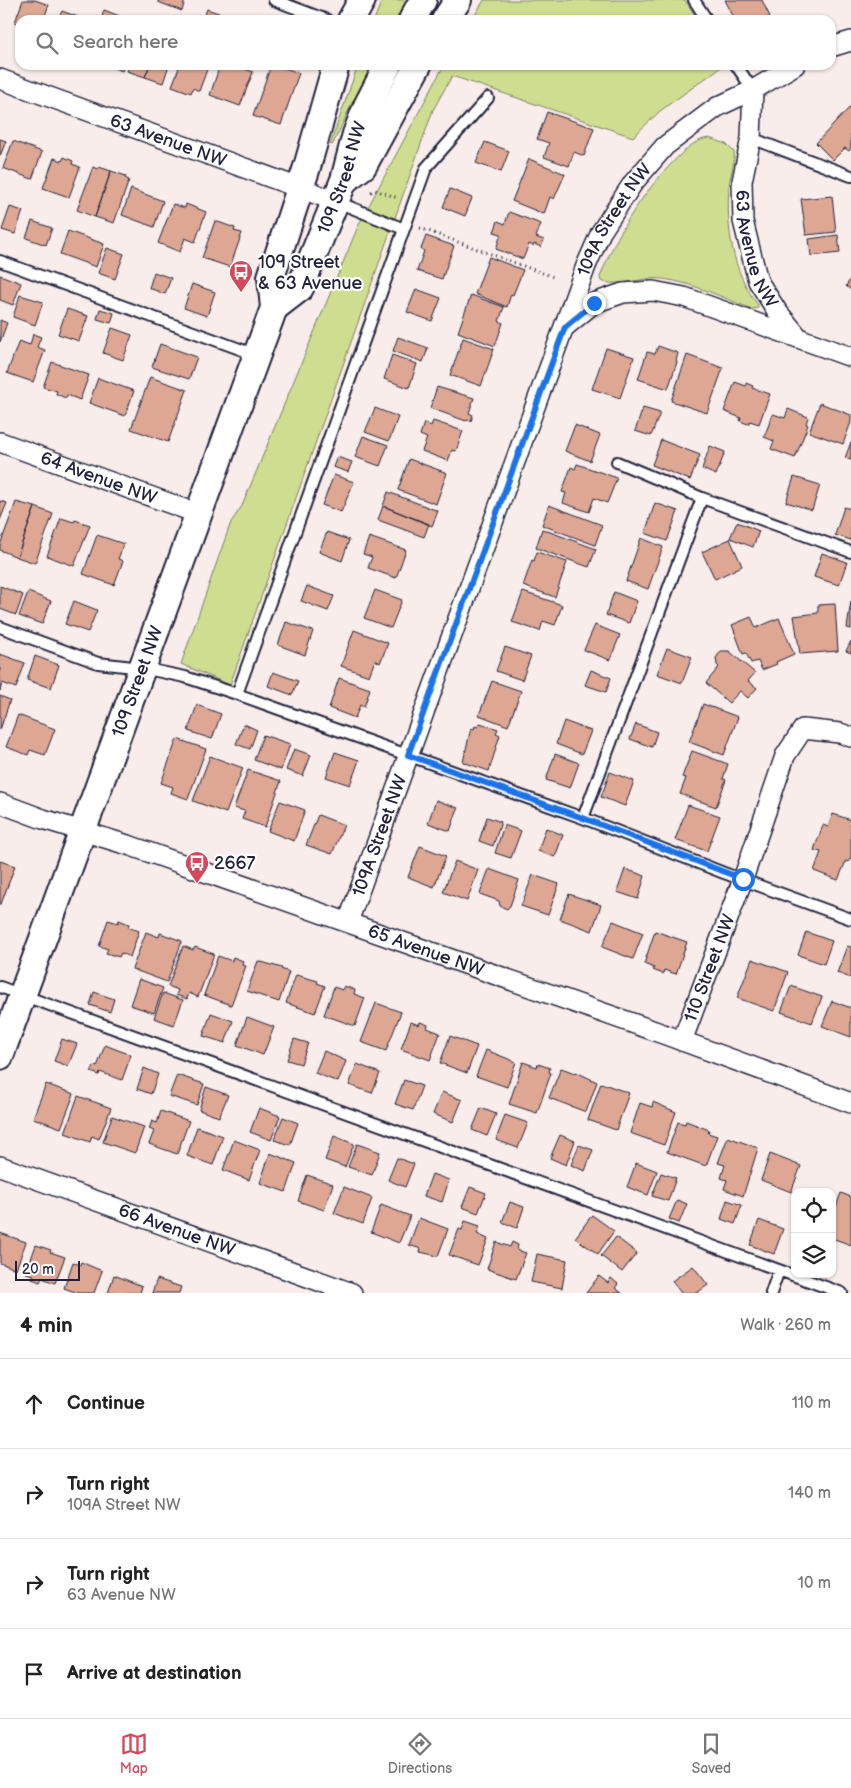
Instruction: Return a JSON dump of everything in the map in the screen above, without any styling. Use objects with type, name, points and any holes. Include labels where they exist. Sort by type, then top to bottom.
[{"type":"main road","points":[[351,15],[355,0]]},
{"type":"main road","points":[[353,15],[362,0]]},
{"type":"main road","points":[[415,15],[423,0]]},
{"type":"main road","points":[[449,15],[458,0]]},
{"type":"main road","name":"109 Street NW","points":[[0,1056],[11,991],[82,831],[274,308],[271,277],[301,188],[335,70]]},
{"type":"main road","name":"109 Street NW","points":[[274,308],[300,288],[339,191],[356,134],[367,106],[385,70]]},
{"type":"main road","points":[[339,191],[363,166],[415,70]]},
{"type":"street","points":[[836,46],[851,41]]},
{"type":"street","name":"109A Street NW","points":[[348,922],[586,266],[601,232],[633,182],[665,146],[717,107],[753,90],[787,70]]},
{"type":"street","name":"63 Avenue NW","points":[[0,79],[301,188],[339,191]]},
{"type":"street","name":"63 Avenue NW","points":[[753,90],[750,138],[742,181],[743,221],[758,281],[776,311],[800,339]]},
{"type":"street","name":"63 Avenue NW","points":[[565,327],[594,303],[623,293],[653,291],[684,297],[851,357]]},
{"type":"street","name":"64 Avenue NW","points":[[0,442],[199,514]]},
{"type":"street","name":"110 Street NW","points":[[682,1041],[743,879],[785,756],[802,729],[840,732],[851,737]]},
{"type":"street","name":"65 Avenue NW","points":[[0,803],[131,846],[348,922],[851,1103]]},
{"type":"street","name":"66 Avenue NW","points":[[0,1166],[352,1293]]},
{"type":"lane","points":[[274,0],[298,4],[319,15]]},
{"type":"lane","points":[[694,0],[704,15]]},
{"type":"lane","points":[[739,70],[753,90]]},
{"type":"lane","points":[[238,694],[426,168],[488,98]]},
{"type":"lane","points":[[750,138],[851,176]]},
{"type":"lane","points":[[339,191],[405,226]]},
{"type":"lane","points":[[0,262],[257,355]]},
{"type":"lane","points":[[617,462],[702,498],[851,552]]},
{"type":"lane","points":[[583,818],[702,498]]},
{"type":"lane","points":[[0,627],[98,663],[142,668],[185,676],[238,694],[583,818],[851,919]]},
{"type":"lane","points":[[11,991],[842,1293]]},
{"type":"lane","points":[[771,1293],[779,1270]]},
{"type":"path","points":[[371,192],[375,190],[413,203]]},
{"type":"path","points":[[405,226],[556,278]]},
{"type":"green space","points":[[382,0],[408,0],[400,15],[376,15]]},
{"type":"green space","points":[[484,0],[685,0],[695,15],[475,15]]},
{"type":"green space","points":[[356,70],[369,70],[333,144],[330,145]]},
{"type":"green space","points":[[441,70],[717,70],[660,111],[633,137],[452,76],[433,110],[230,685],[181,664],[231,522],[242,506],[359,224]]},
{"type":"green space","points":[[709,138],[726,144],[734,152],[728,202],[730,233],[742,278],[758,308],[752,309],[697,287],[675,281],[647,279],[607,283],[601,281],[600,277],[606,261],[621,231],[639,202],[684,151],[698,141]]},
{"type":"building","points":[[23,0],[35,0],[49,5],[45,15],[18,15]]},
{"type":"building","points":[[159,0],[185,0],[182,11],[158,2]]},
{"type":"building","points":[[725,0],[762,0],[769,15],[732,15]]},
{"type":"building","points":[[207,9],[224,15],[205,15]]},
{"type":"building","points":[[104,10],[117,15],[102,15]]},
{"type":"building","points":[[62,11],[73,15],[60,15]]},
{"type":"building","points":[[128,70],[148,70],[145,77]]},
{"type":"building","points":[[148,70],[167,70],[163,83],[145,77]]},
{"type":"building","points":[[178,70],[207,70],[199,91],[193,88],[191,93],[172,86]]},
{"type":"building","points":[[218,70],[248,70],[253,72],[240,106],[210,95]]},
{"type":"building","points":[[269,70],[290,70],[299,73],[281,125],[253,116]]},
{"type":"building","points":[[851,106],[851,148],[849,151],[845,148],[833,160],[816,143]]},
{"type":"building","points":[[547,112],[594,128],[584,156],[574,152],[569,166],[544,157],[549,143],[537,139]]},
{"type":"building","points":[[0,139],[6,141],[0,156]]},
{"type":"building","points":[[13,141],[42,152],[32,179],[3,168]]},
{"type":"building","points":[[485,142],[509,151],[501,172],[476,163]]},
{"type":"building","points":[[64,157],[73,161],[72,164],[80,167],[69,197],[43,188],[54,158],[62,161]]},
{"type":"building","points":[[529,159],[565,174],[554,199],[550,197],[544,214],[512,201]]},
{"type":"building","points":[[93,167],[111,171],[95,217],[77,210]]},
{"type":"building","points":[[111,171],[126,176],[125,178],[129,180],[114,223],[95,217]]},
{"type":"building","points":[[131,189],[163,201],[154,227],[122,215]]},
{"type":"building","points":[[450,189],[472,198],[465,216],[443,207]]},
{"type":"building","points":[[832,196],[836,232],[806,235],[801,199]]},
{"type":"building","points":[[173,204],[185,208],[186,204],[206,212],[195,242],[185,238],[180,252],[158,243]]},
{"type":"building","points":[[10,207],[23,211],[15,234],[2,230]]},
{"type":"building","points":[[509,212],[541,224],[536,237],[544,240],[541,247],[529,244],[523,259],[496,249],[501,234],[494,232],[498,221],[505,224]]},
{"type":"building","points":[[32,221],[52,228],[46,245],[26,238]]},
{"type":"building","points":[[215,221],[235,228],[234,231],[242,233],[230,267],[202,258]]},
{"type":"building","points":[[68,231],[104,244],[96,267],[60,254]]},
{"type":"building","points":[[838,235],[840,253],[811,256],[809,239]]},
{"type":"building","points":[[426,236],[454,246],[442,279],[417,271],[424,251],[421,249]]},
{"type":"building","points":[[107,248],[124,254],[115,279],[98,273]]},
{"type":"building","points":[[489,257],[523,270],[507,307],[475,294]]},
{"type":"building","points":[[154,272],[171,278],[165,294],[149,288]]},
{"type":"building","points":[[0,275],[21,283],[13,305],[0,300]]},
{"type":"building","points":[[851,278],[851,290],[846,286]]},
{"type":"building","points":[[192,284],[215,292],[207,316],[184,308]]},
{"type":"building","points":[[416,289],[441,298],[432,321],[407,312]]},
{"type":"building","points":[[20,295],[43,302],[35,325],[13,317]]},
{"type":"building","points":[[471,295],[504,307],[499,321],[503,323],[495,346],[458,332]]},
{"type":"building","points":[[67,309],[88,316],[79,341],[58,334]]},
{"type":"building","points":[[100,309],[114,313],[111,323],[97,319]]},
{"type":"building","points":[[0,320],[7,323],[0,342]]},
{"type":"building","points":[[112,328],[132,335],[123,360],[103,353]]},
{"type":"building","points":[[33,334],[41,337],[37,347],[45,350],[33,382],[7,373],[19,341],[30,345]]},
{"type":"building","points":[[398,337],[428,348],[423,362],[393,351]]},
{"type":"building","points":[[463,338],[494,349],[481,386],[450,375]]},
{"type":"building","points":[[160,344],[197,357],[189,379],[152,367]]},
{"type":"building","points":[[658,346],[678,353],[668,389],[638,379],[647,352],[655,354]]},
{"type":"building","points":[[606,348],[634,357],[620,398],[592,389]]},
{"type":"building","points":[[392,355],[417,364],[409,388],[384,379]]},
{"type":"building","points":[[687,355],[723,368],[707,413],[671,401]]},
{"type":"building","points":[[52,362],[89,375],[80,400],[67,395],[66,398],[56,394],[57,391],[43,387]]},
{"type":"building","points":[[150,377],[187,390],[168,442],[131,429]]},
{"type":"building","points":[[98,378],[134,391],[125,416],[89,403]]},
{"type":"building","points":[[735,382],[746,386],[746,383],[753,386],[752,388],[770,394],[759,424],[750,421],[748,424],[740,421],[741,418],[724,411]]},
{"type":"building","points":[[437,387],[474,398],[469,413],[473,415],[471,421],[466,421],[430,408]]},
{"type":"building","points":[[820,403],[851,415],[851,422],[843,444],[809,432]]},
{"type":"building","points":[[375,408],[398,417],[389,441],[365,432]]},
{"type":"building","points":[[643,408],[660,413],[651,436],[635,431]]},
{"type":"building","points":[[788,409],[808,417],[806,424],[808,425],[795,458],[771,449],[774,441],[764,437],[773,414],[785,418]]},
{"type":"building","points":[[433,421],[463,431],[456,451],[452,450],[448,461],[422,451],[427,438],[420,435],[424,423],[431,426]]},
{"type":"building","points":[[575,425],[600,435],[590,461],[565,451]]},
{"type":"building","points":[[363,436],[388,445],[380,466],[355,457]]},
{"type":"building","points":[[661,440],[700,455],[690,480],[652,465]]},
{"type":"building","points":[[851,442],[851,460],[845,458]]},
{"type":"building","points":[[710,446],[725,452],[716,475],[702,469]]},
{"type":"building","points":[[337,457],[352,462],[348,472],[333,467]]},
{"type":"building","points":[[409,459],[447,473],[436,504],[398,490]]},
{"type":"building","points":[[577,464],[617,478],[607,503],[594,498],[589,512],[563,503],[566,493],[562,492],[571,467],[575,469]]},
{"type":"building","points":[[334,475],[354,482],[341,512],[322,505]]},
{"type":"building","points":[[794,477],[820,485],[812,510],[786,502]]},
{"type":"building","points":[[388,492],[438,511],[432,526],[383,506]]},
{"type":"building","points":[[0,501],[7,503],[0,520]]},
{"type":"building","points":[[16,502],[35,507],[17,557],[0,550],[0,545]]},
{"type":"building","points":[[655,503],[678,511],[667,541],[645,533]]},
{"type":"building","points":[[549,505],[602,525],[595,545],[542,525]]},
{"type":"building","points":[[383,506],[429,524],[424,537],[378,520]]},
{"type":"building","points":[[35,507],[53,514],[35,563],[17,557]]},
{"type":"building","points":[[844,507],[851,509],[851,540],[835,535]]},
{"type":"building","points":[[61,518],[90,525],[74,566],[47,556]]},
{"type":"building","points":[[737,522],[759,531],[753,547],[730,538]]},
{"type":"building","points":[[542,529],[596,549],[589,567],[536,548]]},
{"type":"building","points":[[327,532],[349,540],[342,561],[319,552]]},
{"type":"building","points":[[97,535],[124,544],[118,559],[123,561],[114,585],[83,574]]},
{"type":"building","points":[[369,537],[406,550],[396,578],[368,568],[372,557],[363,554]]},
{"type":"building","points":[[641,538],[663,547],[648,589],[626,581]]},
{"type":"building","points":[[730,539],[742,566],[715,579],[702,552]]},
{"type":"building","points":[[537,552],[567,562],[555,597],[523,586],[532,560],[534,561]]},
{"type":"building","points":[[822,553],[847,562],[839,585],[814,577]]},
{"type":"building","points":[[0,586],[23,595],[16,615],[0,609]]},
{"type":"building","points":[[307,586],[334,596],[328,611],[301,601]]},
{"type":"building","points":[[375,590],[402,600],[391,628],[364,618]]},
{"type":"building","points":[[28,592],[51,601],[42,624],[19,616]]},
{"type":"building","points":[[523,592],[562,605],[555,625],[543,621],[540,631],[512,622]]},
{"type":"building","points":[[614,592],[637,601],[629,623],[606,615]]},
{"type":"building","points":[[74,601],[97,610],[88,632],[65,624]]},
{"type":"building","points":[[851,601],[851,629],[847,628]]},
{"type":"building","points":[[835,604],[838,651],[800,654],[794,616],[818,613],[818,605]]},
{"type":"building","points":[[751,617],[756,628],[779,618],[794,654],[762,670],[758,661],[751,663],[746,653],[743,654],[732,625]]},
{"type":"building","points":[[286,622],[313,631],[305,655],[278,645]]},
{"type":"building","points":[[595,625],[620,635],[610,660],[584,650]]},
{"type":"building","points":[[354,630],[388,643],[380,663],[375,660],[369,676],[341,666]]},
{"type":"building","points":[[851,641],[851,653],[846,651]]},
{"type":"building","points":[[505,647],[531,656],[522,680],[496,671]]},
{"type":"building","points":[[667,648],[692,657],[682,683],[657,674]]},
{"type":"building","points":[[721,651],[729,651],[755,673],[748,681],[757,688],[748,698],[740,691],[729,703],[706,683],[719,667],[716,658]]},
{"type":"building","points":[[0,654],[25,663],[16,688],[2,683],[0,691]]},
{"type":"building","points":[[35,656],[59,665],[51,688],[27,680]]},
{"type":"building","points":[[591,670],[611,678],[606,692],[585,685]]},
{"type":"building","points":[[273,672],[298,681],[292,695],[268,686]]},
{"type":"building","points":[[339,678],[370,689],[364,707],[360,705],[355,718],[329,708]]},
{"type":"building","points":[[492,681],[521,691],[508,726],[479,715]]},
{"type":"building","points":[[0,696],[10,700],[0,730]]},
{"type":"building","points":[[703,704],[738,717],[724,755],[689,742]]},
{"type":"building","points":[[197,705],[221,714],[212,739],[188,731]]},
{"type":"building","points":[[18,715],[55,729],[45,755],[30,750],[28,755],[6,747]]},
{"type":"building","points":[[564,721],[591,731],[582,754],[556,744]]},
{"type":"building","points":[[480,723],[498,729],[496,733],[500,735],[489,771],[463,762],[471,728],[478,727]]},
{"type":"building","points":[[244,724],[257,730],[250,749],[236,744]]},
{"type":"building","points":[[636,724],[657,732],[652,747],[630,739]]},
{"type":"building","points":[[263,735],[290,744],[281,770],[254,760]]},
{"type":"building","points":[[177,739],[206,749],[188,799],[171,793],[173,787],[161,783]]},
{"type":"building","points":[[294,749],[311,755],[303,776],[286,770]]},
{"type":"building","points":[[692,751],[728,764],[723,779],[726,780],[716,807],[680,794],[686,778],[682,777]]},
{"type":"building","points":[[335,752],[359,760],[350,785],[326,777]]},
{"type":"building","points":[[555,754],[579,763],[570,788],[546,780]]},
{"type":"building","points":[[210,756],[243,768],[226,813],[193,801]]},
{"type":"building","points":[[248,770],[281,781],[265,827],[242,819],[245,811],[234,808]]},
{"type":"building","points":[[610,772],[634,781],[625,806],[601,797]]},
{"type":"building","points":[[436,800],[458,808],[450,831],[428,823]]},
{"type":"building","points":[[280,801],[305,810],[294,841],[268,831]]},
{"type":"building","points":[[688,805],[720,816],[707,851],[675,840]]},
{"type":"building","points":[[833,814],[851,820],[851,857],[849,862],[846,861],[838,880],[814,871],[821,852],[814,850],[823,825],[828,827]]},
{"type":"building","points":[[318,815],[344,825],[332,854],[306,845]]},
{"type":"building","points":[[487,817],[501,822],[493,846],[479,841]]},
{"type":"building","points":[[504,825],[521,831],[511,858],[495,853]]},
{"type":"building","points":[[546,828],[563,835],[555,857],[538,851]]},
{"type":"building","points":[[420,846],[446,856],[434,887],[408,877]]},
{"type":"building","points":[[0,861],[15,866],[1,904],[0,904]]},
{"type":"building","points":[[455,861],[478,870],[467,901],[443,892]]},
{"type":"building","points":[[489,869],[519,880],[510,906],[507,909],[500,906],[499,901],[480,894]]},
{"type":"building","points":[[625,869],[645,876],[638,899],[617,892]]},
{"type":"building","points":[[533,875],[559,884],[548,915],[521,906]]},
{"type":"building","points":[[569,894],[601,905],[592,931],[560,919]]},
{"type":"building","points":[[108,920],[118,923],[119,920],[129,924],[128,927],[139,931],[130,957],[121,953],[119,957],[106,953],[108,949],[99,946]]},
{"type":"building","points":[[613,921],[643,933],[633,959],[602,947]]},
{"type":"building","points":[[655,931],[687,942],[676,974],[664,970],[663,974],[644,964]]},
{"type":"building","points":[[146,932],[159,937],[160,933],[182,941],[167,982],[132,969]]},
{"type":"building","points":[[806,932],[832,941],[824,964],[798,955]]},
{"type":"building","points":[[183,946],[193,950],[195,947],[214,954],[198,997],[189,993],[187,999],[176,995],[178,990],[168,986]]},
{"type":"building","points":[[847,946],[851,947],[851,978],[837,973]]},
{"type":"building","points":[[218,956],[232,961],[233,957],[243,961],[242,965],[246,966],[231,1005],[204,995]]},
{"type":"building","points":[[752,959],[788,972],[774,1011],[737,998]]},
{"type":"building","points":[[258,961],[289,972],[279,1002],[247,991]]},
{"type":"building","points":[[296,975],[318,981],[317,983],[325,986],[315,1013],[286,1003]]},
{"type":"building","points":[[139,979],[163,988],[154,1013],[130,1005]]},
{"type":"building","points":[[344,986],[355,990],[354,994],[365,998],[355,1026],[324,1015],[334,987],[342,990]]},
{"type":"building","points":[[791,986],[822,997],[812,1023],[781,1012]]},
{"type":"building","points":[[94,992],[114,999],[110,1012],[90,1005]]},
{"type":"building","points":[[163,993],[183,1000],[174,1025],[154,1018]]},
{"type":"building","points":[[832,1001],[851,1008],[851,1037],[822,1026]]},
{"type":"building","points":[[376,1003],[401,1012],[386,1051],[361,1042]]},
{"type":"building","points":[[211,1013],[233,1021],[225,1043],[203,1036]]},
{"type":"building","points":[[247,1017],[274,1027],[263,1055],[237,1045]]},
{"type":"building","points":[[411,1022],[419,1025],[420,1022],[428,1025],[427,1028],[440,1033],[430,1060],[401,1049]]},
{"type":"building","points":[[450,1036],[477,1046],[467,1073],[440,1063]]},
{"type":"building","points":[[62,1039],[77,1044],[68,1066],[54,1061]]},
{"type":"building","points":[[294,1039],[308,1043],[301,1064],[287,1060]]},
{"type":"building","points":[[105,1045],[131,1055],[122,1080],[100,1072],[99,1075],[91,1072],[94,1066],[97,1067]]},
{"type":"building","points":[[486,1050],[516,1062],[507,1087],[476,1076]]},
{"type":"building","points":[[324,1051],[346,1061],[338,1082],[315,1073]]},
{"type":"building","points":[[523,1062],[537,1067],[538,1064],[550,1068],[549,1072],[551,1073],[537,1113],[509,1104]]},
{"type":"building","points":[[357,1064],[380,1073],[372,1093],[349,1085]]},
{"type":"building","points":[[144,1068],[158,1074],[151,1094],[137,1089]]},
{"type":"building","points":[[561,1068],[576,1072],[597,1082],[586,1112],[549,1098]]},
{"type":"building","points":[[177,1075],[204,1084],[197,1105],[169,1096]]},
{"type":"building","points":[[404,1080],[422,1086],[413,1110],[395,1104]]},
{"type":"building","points":[[601,1083],[629,1093],[616,1130],[588,1120]]},
{"type":"building","points":[[46,1084],[74,1094],[61,1128],[33,1118]]},
{"type":"building","points":[[206,1087],[228,1095],[219,1117],[199,1110]]},
{"type":"building","points":[[442,1092],[462,1100],[453,1122],[433,1114]]},
{"type":"building","points":[[78,1096],[111,1108],[99,1139],[92,1136],[90,1142],[65,1133]]},
{"type":"building","points":[[653,1102],[676,1112],[664,1145],[630,1133],[640,1103],[652,1107]]},
{"type":"building","points":[[259,1108],[280,1116],[271,1140],[250,1132]]},
{"type":"building","points":[[481,1108],[496,1114],[487,1136],[472,1130]]},
{"type":"building","points":[[161,1111],[189,1121],[177,1154],[149,1144],[154,1131],[149,1129],[152,1121],[157,1123]]},
{"type":"building","points":[[505,1115],[528,1123],[518,1148],[496,1140]]},
{"type":"building","points":[[112,1116],[144,1127],[135,1153],[103,1142]]},
{"type":"building","points":[[283,1117],[298,1123],[290,1145],[274,1140]]},
{"type":"building","points":[[686,1121],[709,1130],[708,1133],[717,1136],[706,1166],[667,1152],[678,1122],[685,1124]]},
{"type":"building","points":[[197,1127],[223,1136],[213,1165],[187,1156]]},
{"type":"building","points":[[560,1135],[575,1141],[566,1165],[550,1158]]},
{"type":"building","points":[[334,1136],[354,1144],[345,1167],[325,1160]]},
{"type":"building","points":[[728,1137],[758,1148],[743,1196],[724,1189],[727,1180],[721,1178],[725,1165],[718,1163]]},
{"type":"building","points":[[234,1140],[260,1150],[249,1180],[223,1170]]},
{"type":"building","points":[[357,1144],[380,1152],[372,1175],[348,1167]]},
{"type":"building","points":[[579,1145],[593,1150],[585,1171],[571,1165]]},
{"type":"building","points":[[270,1153],[296,1163],[286,1192],[260,1183]]},
{"type":"building","points":[[770,1154],[801,1166],[791,1192],[761,1180]]},
{"type":"building","points":[[397,1158],[414,1164],[405,1187],[388,1180]]},
{"type":"building","points":[[636,1163],[657,1171],[648,1195],[627,1187]]},
{"type":"building","points":[[661,1173],[676,1178],[668,1201],[652,1196]]},
{"type":"building","points":[[432,1174],[449,1180],[442,1202],[424,1196]]},
{"type":"building","points":[[307,1175],[333,1184],[324,1210],[298,1201]]},
{"type":"building","points":[[344,1187],[372,1198],[363,1224],[334,1213]]},
{"type":"building","points":[[470,1187],[486,1193],[478,1213],[462,1207]]},
{"type":"building","points":[[841,1193],[851,1197],[851,1245],[836,1239],[836,1207]]},
{"type":"building","points":[[677,1200],[687,1204],[679,1223],[669,1219]]},
{"type":"building","points":[[727,1200],[742,1205],[735,1224],[721,1219]]},
{"type":"building","points":[[510,1202],[524,1207],[517,1228],[502,1222]]},
{"type":"building","points":[[381,1205],[410,1216],[399,1243],[371,1232]]},
{"type":"building","points":[[592,1215],[614,1231],[598,1254],[575,1238]]},
{"type":"building","points":[[419,1218],[448,1229],[438,1256],[420,1252],[421,1249],[409,1245]]},
{"type":"building","points":[[759,1220],[783,1229],[774,1254],[750,1245]]},
{"type":"building","points":[[465,1221],[480,1226],[477,1234],[488,1239],[478,1265],[449,1255],[459,1229],[462,1230]]},
{"type":"building","points":[[0,1233],[26,1242],[16,1269],[0,1263]]},
{"type":"building","points":[[616,1237],[637,1253],[622,1272],[601,1256]]},
{"type":"building","points":[[496,1242],[510,1247],[512,1242],[518,1245],[517,1250],[526,1253],[516,1279],[487,1269]]},
{"type":"building","points":[[36,1245],[65,1257],[55,1283],[42,1278],[40,1282],[32,1279],[34,1275],[26,1273]]},
{"type":"building","points":[[537,1254],[567,1260],[562,1288],[531,1282]]},
{"type":"building","points":[[73,1262],[80,1265],[81,1262],[102,1271],[94,1293],[78,1293],[64,1288]]},
{"type":"building","points":[[693,1266],[708,1285],[697,1293],[681,1293],[672,1281]]},
{"type":"building","points":[[114,1275],[142,1286],[140,1293],[108,1293]]},
{"type":"building","points":[[599,1276],[608,1283],[611,1278],[618,1284],[615,1288],[622,1293],[586,1293]]},
{"type":"building","points":[[157,1279],[181,1287],[179,1293],[152,1293]]},
{"type":"place","name":"109 Street & 63 Avenue","points":[[241,293]]},
{"type":"place","name":"2667","points":[[197,884]]},
{"type":"route","points":[[594,303],[565,327],[408,755],[583,818],[743,879]]}]
